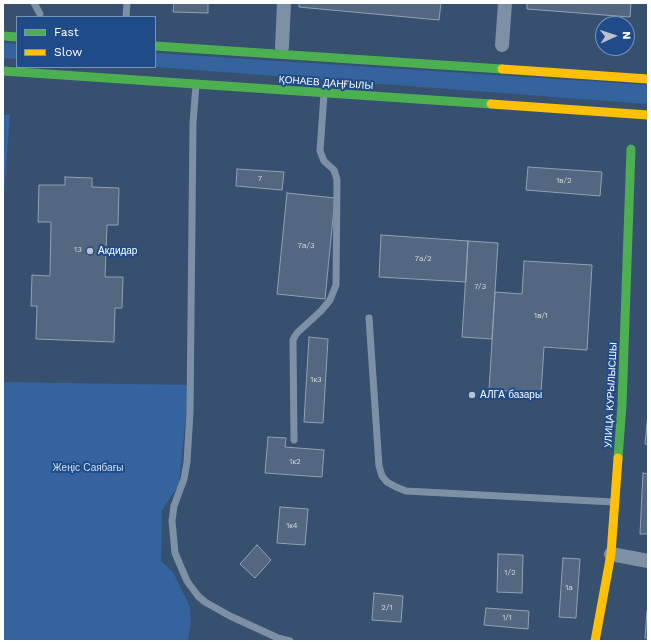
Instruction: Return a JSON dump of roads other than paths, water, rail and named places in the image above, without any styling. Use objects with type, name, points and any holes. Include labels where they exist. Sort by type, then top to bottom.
[{"type":"main road","points":[[3,36],[16,37]]},
{"type":"main road","points":[[156,46],[648,79]]},
{"type":"main road","name":"ҚОНАЕВ ДАҢҒЫЛЫ","points":[[3,71],[648,115]]},
{"type":"main road","name":"УЛИЦА КУРЫЛЫСШЫ","points":[[596,641],[611,554],[622,405],[631,149]]},
{"type":"street","points":[[282,47],[284,3]]},
{"type":"street","points":[[502,45],[505,3]]},
{"type":"street","points":[[611,554],[648,561]]},
{"type":"lane","points":[[34,3],[40,14]]},
{"type":"lane","points":[[126,16],[127,3]]},
{"type":"lane","points":[[196,84],[194,123],[190,412],[187,462],[184,479],[174,506],[172,521],[175,553],[187,580],[198,596],[205,602],[278,638],[290,641]]},
{"type":"lane","points":[[294,440],[295,336],[321,311],[330,300],[336,285],[337,180],[334,170],[324,161],[320,151],[324,94]]},
{"type":"lane","points":[[369,318],[379,466],[382,476],[387,482],[406,491],[615,502]]},
{"type":"place","name":"Акдидар","points":[[90,251]]},
{"type":"place","name":"АЛГА базары","points":[[472,395]]},
{"type":"park label","name":"Жеңіс Саябағы","points":[[88,468]]}]
